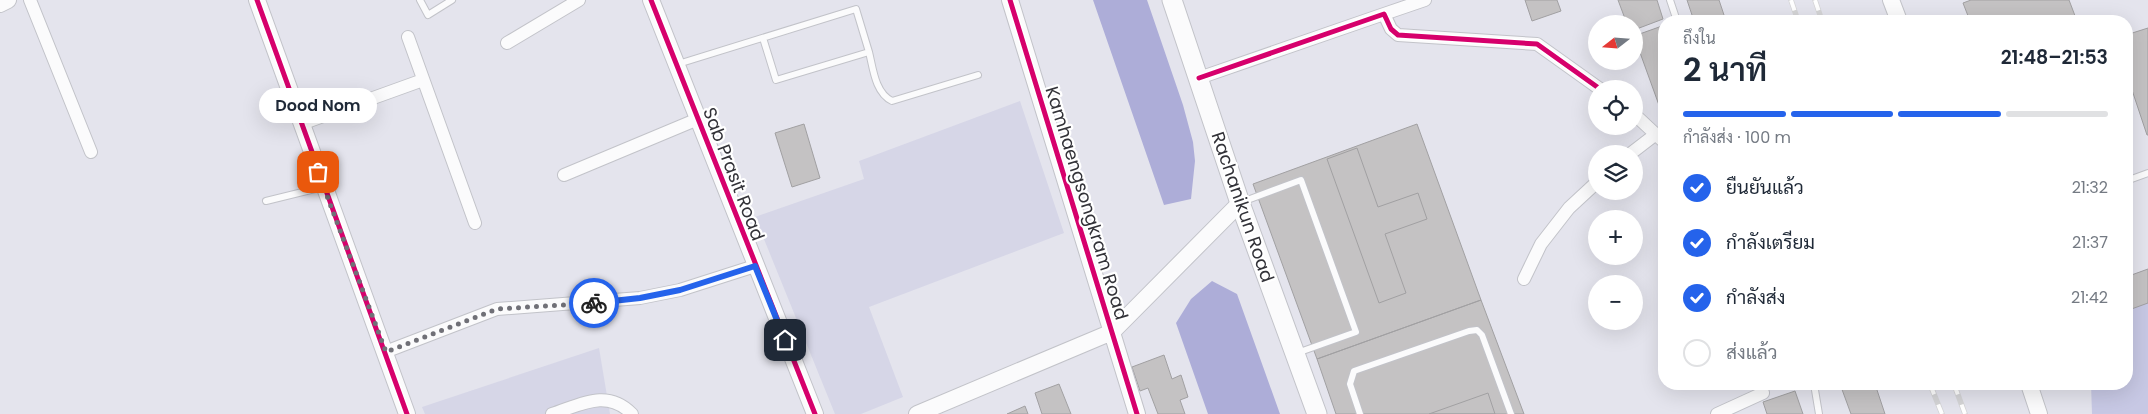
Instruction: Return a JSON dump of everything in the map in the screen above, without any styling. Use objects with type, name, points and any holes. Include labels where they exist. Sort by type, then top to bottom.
[{"type":"main road","name":"Rachanikun Road","points":[[1172,0],[1240,203],[1317,414]]},
{"type":"street","points":[[0,4],[8,0]]},
{"type":"street","points":[[30,0],[91,152]]},
{"type":"street","points":[[257,0],[323,187],[386,352],[407,414]]},
{"type":"street","points":[[507,44],[579,0]]},
{"type":"street","name":"Sab Prasit Road","points":[[651,0],[755,266],[816,414]]},
{"type":"street","name":"Kamhaengsongkram Road","points":[[1010,0],[1137,414]]},
{"type":"street","points":[[1199,78],[1425,0]]},
{"type":"street","points":[[1891,0],[1897,15]]},
{"type":"street","points":[[1384,14],[1391,29],[1398,35],[1536,44],[1588,81]]},
{"type":"street","points":[[408,37],[475,223]]},
{"type":"street","points":[[301,124],[422,80]]},
{"type":"street","points":[[564,175],[698,119]]},
{"type":"street","points":[[1643,121],[1658,134]]},
{"type":"street","points":[[1643,146],[1658,138]]},
{"type":"street","points":[[1524,279],[1541,244],[1568,208],[1588,190]]},
{"type":"street","points":[[918,414],[1112,332],[1240,203]]},
{"type":"street","points":[[386,352],[497,309],[640,298],[680,290],[755,266]]},
{"type":"street","points":[[1717,414],[1763,393],[1762,390]]},
{"type":"street","points":[[2031,390],[2039,414]]},
{"type":"street","points":[[552,414],[594,400],[615,401],[632,414]]},
{"type":"lane","points":[[420,0],[428,15],[452,0]]},
{"type":"lane","points":[[1670,0],[1675,15]]},
{"type":"lane","points":[[676,64],[856,9],[878,85],[885,97],[892,101],[978,75]]},
{"type":"lane","points":[[763,38],[776,80],[869,52]]},
{"type":"lane","points":[[2133,178],[2148,173]]},
{"type":"lane","points":[[1240,203],[1301,180],[1356,332],[1296,354]]},
{"type":"lane","points":[[266,200],[323,187]]},
{"type":"lane","points":[[1360,414],[1350,384],[1354,371],[1469,331],[1477,330],[1482,335],[1511,414]]},
{"type":"lane","points":[[1815,390],[1819,414]]},
{"type":"shaded area","points":[[1093,0],[1147,0],[1183,105],[1193,142],[1195,161],[1191,199],[1164,205]]},
{"type":"shaded area","points":[[1020,101],[1064,233],[869,307],[903,397],[861,414],[835,414],[755,217],[864,179],[859,161]]},
{"type":"shaded area","points":[[2148,269],[2148,414],[2092,414],[2091,390],[2133,390],[2133,274]]},
{"type":"shaded area","points":[[1212,281],[1237,294],[1280,414],[1208,414],[1176,323],[1191,299]]},
{"type":"shaded area","points":[[599,348],[610,414],[425,414],[422,407]]},
{"type":"building","points":[[1525,0],[1557,0],[1561,11],[1532,21]]},
{"type":"building","points":[[1618,0],[1657,0],[1662,15],[1658,15],[1658,21],[1643,27],[1643,15],[1624,15]]},
{"type":"building","points":[[1687,0],[1719,0],[1724,15],[1692,15]]},
{"type":"building","points":[[1971,0],[2069,0],[2075,15],[1968,15],[1963,3]]},
{"type":"building","points":[[1658,27],[1658,102],[1643,61],[1643,33]]},
{"type":"building","points":[[2148,28],[2148,135],[2133,93],[2133,33]]},
{"type":"building","points":[[804,124],[820,178],[792,187],[775,133]]},
{"type":"building","points":[[1417,124],[1481,300],[1317,359],[1253,184]]},
{"type":"building","points":[[1357,148],[1378,207],[1418,193],[1427,219],[1385,234],[1406,293],[1379,303],[1327,159]]},
{"type":"building","points":[[2148,269],[2148,303],[2133,308],[2133,274]]},
{"type":"building","points":[[1481,300],[1524,414],[1336,414],[1317,359]]},
{"type":"building","points":[[1164,355],[1172,379],[1181,375],[1188,397],[1180,400],[1185,414],[1158,414],[1148,388],[1140,391],[1132,367]]},
{"type":"building","points":[[1059,384],[1071,414],[1042,414],[1035,393]]},
{"type":"building","points":[[1842,390],[1877,390],[1885,414],[1851,414]]},
{"type":"building","points":[[1795,391],[1803,414],[1767,414],[1763,402]]},
{"type":"building","points":[[1488,393],[1495,414],[1429,414]]},
{"type":"building","points":[[1025,406],[1028,414],[1007,414]]},
{"type":"railway","points":[[1791,0],[1796,15]]},
{"type":"railway","points":[[1815,0],[1820,15]]},
{"type":"railway","points":[[1932,390],[1942,414]]},
{"type":"railway","points":[[1956,390],[1965,414]]},
{"type":"cycle path","points":[[257,0],[407,414]]},
{"type":"cycle path","points":[[651,0],[815,414]]},
{"type":"cycle path","points":[[1010,0],[1137,414]]},
{"type":"cycle path","points":[[1199,78],[1384,14],[1391,29],[1398,35],[1537,44],[1588,80]]},
{"type":"way so far","points":[[318,172],[386,352],[497,309],[594,303]]},
{"type":"place","name":"Dood Nom","points":[[318,172]]},
{"type":"route","points":[[594,303],[640,298],[680,290],[755,266],[785,340]]}]
